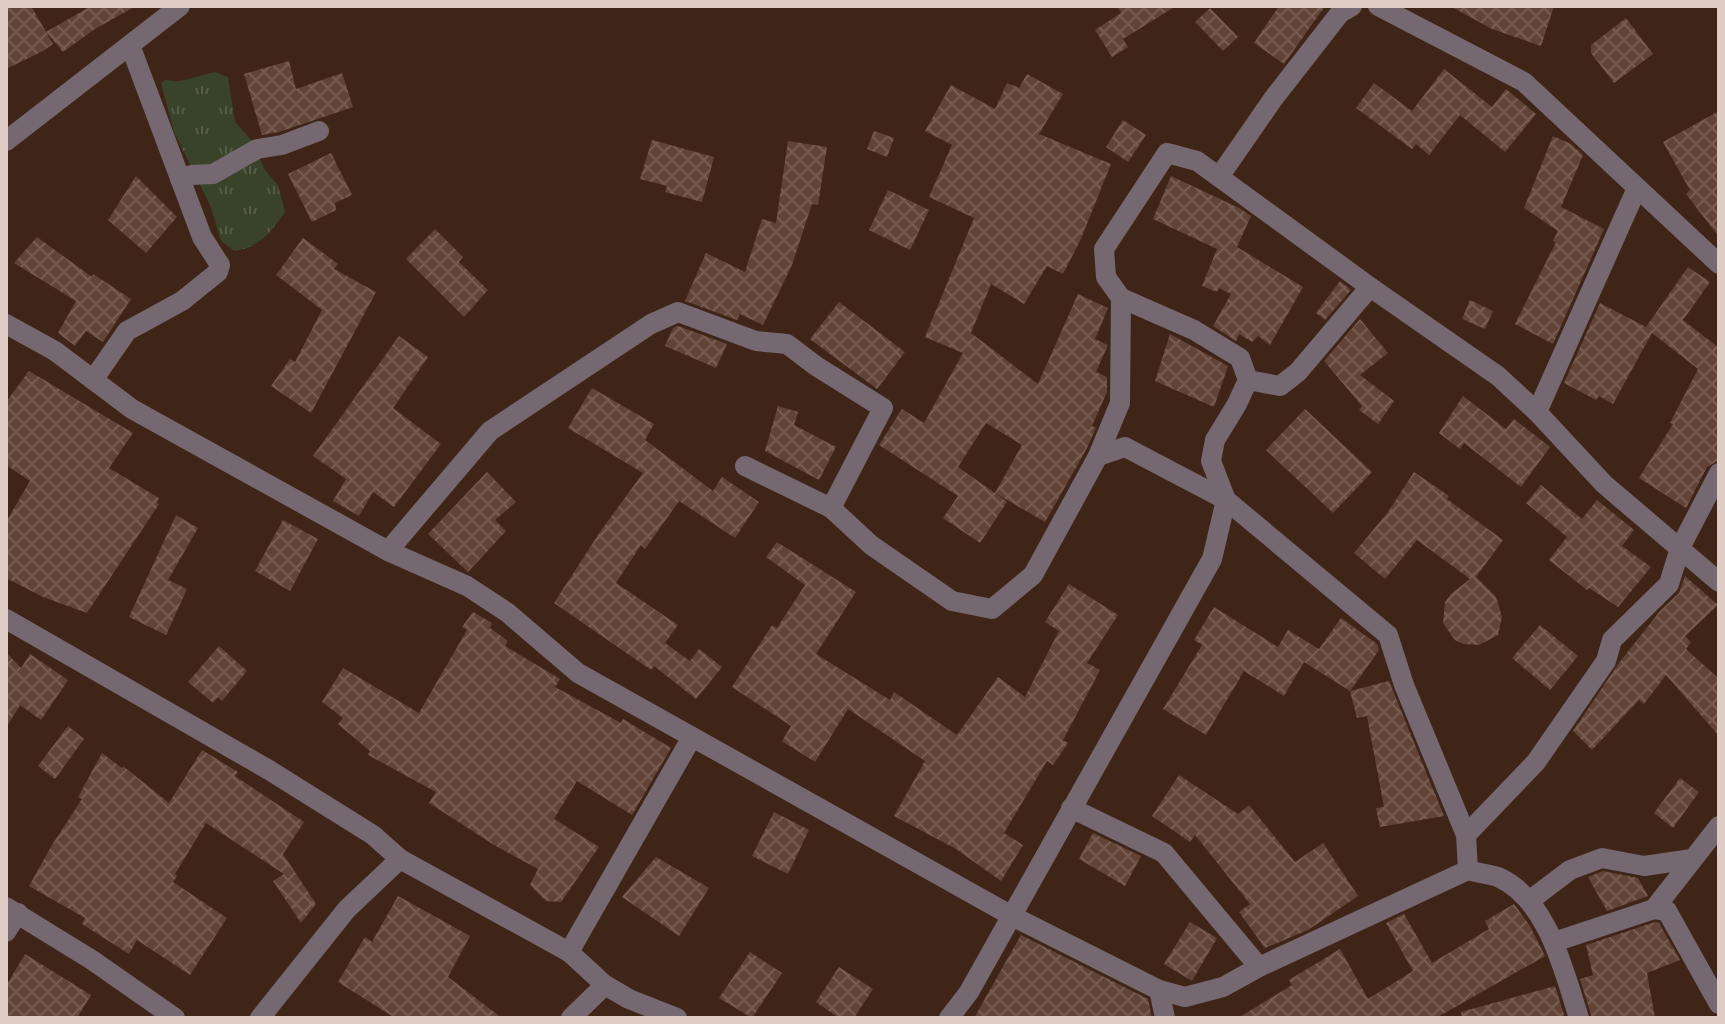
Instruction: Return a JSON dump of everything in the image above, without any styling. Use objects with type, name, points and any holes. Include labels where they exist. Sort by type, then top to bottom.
[{"type":"street","points":[[6,141],[180,6]]},
{"type":"street","points":[[1378,6],[1524,82],[1719,264]]},
{"type":"street","points":[[1219,177],[1273,99],[1345,8]]},
{"type":"street","points":[[93,380],[127,331],[182,301],[218,272],[220,265],[202,237],[130,45]]},
{"type":"street","points":[[181,181],[191,175],[213,174],[257,149],[282,145],[319,131]]},
{"type":"street","points":[[949,1018],[969,992],[1212,559],[1226,500],[1211,461],[1215,440],[1248,380],[1240,358],[1194,330],[1121,298],[1106,277],[1104,249],[1167,153],[1197,161],[1498,376],[1537,412],[1604,484],[1719,582]]},
{"type":"street","points":[[1537,412],[1637,188]]},
{"type":"street","points":[[1248,380],[1280,386],[1298,372],[1370,287]]},
{"type":"street","points":[[745,466],[831,508],[871,545],[952,601],[992,609],[1033,575],[1098,456],[1120,403],[1121,298]]},
{"type":"street","points":[[388,551],[490,431],[651,324],[678,312],[756,341],[787,344],[883,408],[831,508]]},
{"type":"street","points":[[6,324],[55,351],[132,409],[388,551],[467,586],[508,613],[578,673],[1012,916],[1159,990],[1185,997],[1223,987],[1259,967],[1468,870],[1499,878],[1529,901],[1554,942],[1579,1018]]},
{"type":"street","points":[[1098,456],[1125,447],[1226,500],[1388,635],[1404,685],[1466,835],[1468,870]]},
{"type":"street","points":[[1466,835],[1536,762],[1606,661],[1612,640],[1669,584],[1680,548],[1719,473]]},
{"type":"street","points":[[6,619],[269,770],[373,835],[400,859],[569,952],[605,985],[629,999],[677,1018]]},
{"type":"street","points":[[569,952],[692,737]]},
{"type":"street","points":[[1071,808],[1164,853],[1259,967]]},
{"type":"street","points":[[1654,909],[1719,826]]},
{"type":"street","points":[[1529,901],[1570,870],[1602,858],[1644,866],[1692,859]]},
{"type":"street","points":[[260,1018],[347,909],[400,859]]},
{"type":"street","points":[[1554,942],[1654,909],[1667,911],[1719,1004]]},
{"type":"street","points":[[6,932],[12,910],[92,960],[175,1018]]},
{"type":"street","points":[[571,1018],[605,985]]},
{"type":"street","points":[[1159,990],[1165,1018]]},
{"type":"green space","points":[[215,72],[228,77],[235,122],[252,141],[265,170],[278,185],[285,212],[257,243],[243,250],[234,251],[221,241],[210,205],[174,132],[161,83]]},
{"type":"building","points":[[6,6],[31,6],[53,44],[6,69]]},
{"type":"building","points":[[91,6],[136,6],[63,52],[46,32]]},
{"type":"building","points":[[1117,6],[1176,6],[1123,39],[1128,47],[1112,57],[1095,30],[1121,13]]},
{"type":"building","points":[[1279,6],[1325,6],[1284,64],[1254,43]]},
{"type":"building","points":[[1450,6],[1554,6],[1541,46],[1492,29]]},
{"type":"building","points":[[1210,8],[1238,37],[1223,51],[1195,22]]},
{"type":"building","points":[[1626,18],[1653,54],[1614,83],[1591,53],[1591,45]]},
{"type":"building","points":[[289,61],[296,89],[342,73],[353,107],[262,135],[244,74]]},
{"type":"building","points":[[1444,69],[1492,107],[1506,89],[1536,114],[1505,152],[1460,115],[1429,155],[1416,144],[1412,149],[1356,108],[1374,83],[1412,111]]},
{"type":"building","points":[[1027,74],[1063,94],[1039,134],[1111,164],[1063,274],[1047,266],[1024,304],[991,284],[971,333],[1038,384],[1078,294],[1108,308],[1095,339],[1108,345],[1096,372],[1107,377],[1107,392],[1092,426],[1096,428],[1086,450],[1045,522],[995,493],[1007,502],[980,543],[943,518],[958,496],[879,445],[902,409],[924,423],[963,353],[925,337],[974,218],[929,197],[952,145],[925,131],[951,85],[995,109],[1007,83],[1019,88]],"holes":[[[986,423],[1022,445],[995,493],[958,467]]]},
{"type":"building","points":[[1719,111],[1719,237],[1686,194],[1690,190],[1663,142]]},
{"type":"building","points":[[1123,120],[1146,135],[1128,162],[1106,147]]},
{"type":"building","points":[[874,131],[894,138],[887,157],[867,149]]},
{"type":"building","points":[[1553,136],[1571,144],[1583,155],[1561,207],[1604,229],[1553,344],[1515,324],[1556,242],[1553,241],[1558,231],[1524,208]]},
{"type":"building","points":[[652,140],[714,157],[702,202],[665,192],[667,186],[640,179]]},
{"type":"building","points":[[788,141],[827,147],[818,205],[812,204],[792,265],[763,325],[740,314],[737,320],[685,301],[706,253],[745,272],[762,219],[776,223]]},
{"type":"building","points":[[331,153],[352,195],[335,203],[336,210],[312,222],[288,174]]},
{"type":"building","points":[[136,176],[177,217],[146,253],[108,220]]},
{"type":"building","points":[[1171,176],[1251,216],[1237,247],[1303,287],[1270,345],[1258,336],[1252,342],[1239,334],[1236,341],[1213,326],[1231,294],[1219,288],[1217,292],[1202,286],[1217,249],[1153,219]]},
{"type":"building","points":[[888,190],[929,210],[910,250],[869,230]]},
{"type":"building","points":[[435,229],[463,257],[459,262],[488,290],[464,317],[406,259]]},
{"type":"building","points":[[37,237],[92,277],[93,274],[131,299],[103,342],[86,331],[75,346],[58,333],[76,301],[14,263]]},
{"type":"building","points":[[303,238],[338,264],[334,269],[376,292],[311,413],[271,386],[290,359],[295,362],[322,310],[276,275]]},
{"type":"building","points":[[1688,267],[1710,282],[1683,320],[1719,348],[1719,460],[1707,467],[1686,508],[1639,478],[1673,424],[1670,423],[1698,369],[1652,333],[1613,404],[1599,396],[1596,400],[1564,383],[1600,303],[1646,327]]},
{"type":"building","points":[[1340,281],[1351,290],[1325,320],[1316,313]]},
{"type":"building","points":[[1470,300],[1493,311],[1485,329],[1462,319]]},
{"type":"building","points":[[839,302],[905,352],[877,389],[810,339]]},
{"type":"building","points":[[1360,319],[1388,353],[1360,375],[1394,401],[1378,424],[1359,410],[1362,406],[1324,361]]},
{"type":"building","points":[[678,326],[727,344],[716,368],[665,346],[673,328]]},
{"type":"building","points":[[1170,334],[1228,366],[1214,407],[1155,381]]},
{"type":"building","points":[[399,336],[428,357],[393,408],[441,444],[394,507],[373,492],[359,516],[333,501],[346,479],[313,456]]},
{"type":"building","points":[[29,371],[133,433],[109,468],[159,498],[159,504],[87,613],[43,597],[6,578],[6,522],[30,481],[6,465],[6,402]]},
{"type":"building","points":[[592,388],[654,424],[645,440],[713,491],[722,477],[759,502],[735,538],[679,501],[645,549],[641,545],[616,583],[678,625],[665,643],[690,661],[699,649],[722,667],[696,699],[654,666],[651,670],[554,603],[643,473],[568,428]]},
{"type":"building","points":[[1463,396],[1506,429],[1514,419],[1550,447],[1521,487],[1464,443],[1460,449],[1439,433]]},
{"type":"building","points":[[778,406],[798,412],[794,425],[836,447],[819,480],[765,451]]},
{"type":"building","points":[[1305,409],[1372,472],[1333,513],[1266,450]]},
{"type":"building","points":[[487,472],[516,502],[495,520],[506,531],[468,572],[428,534]]},
{"type":"building","points":[[1414,472],[1503,540],[1476,577],[1496,597],[1502,617],[1498,635],[1479,645],[1455,640],[1443,623],[1445,602],[1470,579],[1417,540],[1385,579],[1354,553],[1388,512]]},
{"type":"building","points":[[1541,485],[1582,519],[1597,500],[1634,530],[1622,546],[1651,567],[1618,607],[1589,588],[1587,590],[1549,560],[1567,537],[1526,503]]},
{"type":"building","points":[[176,515],[198,528],[168,580],[187,589],[166,635],[129,617]]},
{"type":"building","points":[[283,520],[318,539],[290,591],[255,571]]},
{"type":"building","points":[[777,542],[856,592],[816,654],[890,700],[894,692],[957,735],[998,677],[1025,697],[1059,631],[1045,622],[1069,584],[1118,615],[1087,663],[1100,670],[1063,740],[1068,743],[1053,765],[1047,761],[1004,833],[1023,845],[1001,881],[956,849],[894,816],[925,761],[848,709],[815,762],[782,741],[791,726],[732,687],[772,625],[777,628],[805,585],[766,557]]},
{"type":"building","points":[[1685,576],[1718,605],[1685,636],[1691,642],[1686,649],[1719,679],[1719,736],[1666,675],[1644,704],[1639,700],[1592,750],[1573,731],[1619,663],[1660,611],[1679,593]]},
{"type":"building","points":[[1214,607],[1278,647],[1288,630],[1319,649],[1341,618],[1377,644],[1379,650],[1350,691],[1304,662],[1284,696],[1244,671],[1206,735],[1163,709],[1202,645],[1194,640]]},
{"type":"building","points":[[473,612],[492,623],[490,628],[508,641],[505,646],[560,679],[555,687],[621,723],[623,719],[671,748],[632,815],[577,781],[554,819],[599,847],[561,902],[546,901],[530,885],[538,869],[429,803],[436,792],[368,755],[370,751],[338,724],[343,718],[322,702],[343,668],[419,713],[467,630],[462,627]]},
{"type":"building","points":[[1540,625],[1578,656],[1550,690],[1512,658]]},
{"type":"building","points":[[219,646],[247,671],[222,701],[218,697],[213,703],[188,682]]},
{"type":"building","points":[[6,652],[21,668],[30,654],[68,680],[41,720],[20,705],[6,728]]},
{"type":"building","points":[[1389,681],[1444,816],[1380,827],[1376,808],[1384,807],[1367,716],[1357,718],[1350,691]]},
{"type":"building","points":[[68,726],[84,739],[55,779],[38,766]]},
{"type":"building","points":[[202,750],[238,772],[235,776],[304,822],[283,854],[316,904],[301,923],[273,881],[284,874],[206,823],[173,882],[227,918],[190,975],[137,940],[129,954],[82,924],[85,918],[29,886],[82,799],[78,797],[102,753],[169,803]]},
{"type":"building","points":[[1179,775],[1238,814],[1249,805],[1295,862],[1323,843],[1358,896],[1308,930],[1265,948],[1239,912],[1250,904],[1195,835],[1190,842],[1152,816]]},
{"type":"building","points":[[1680,778],[1699,792],[1673,828],[1654,813]]},
{"type":"building","points":[[774,812],[809,830],[788,874],[752,856]]},
{"type":"building","points":[[1093,833],[1141,856],[1125,886],[1079,859]]},
{"type":"building","points":[[656,857],[709,888],[679,936],[622,897]]},
{"type":"building","points":[[1603,871],[1638,878],[1648,896],[1607,911],[1588,877]]},
{"type":"building","points":[[398,896],[470,936],[448,977],[502,1018],[395,1018],[338,982],[365,937],[372,942]]},
{"type":"building","points":[[1514,904],[1530,926],[1545,956],[1436,1018],[1238,1018],[1292,985],[1289,980],[1340,949],[1368,999],[1413,971],[1386,923],[1404,914],[1432,963],[1489,929],[1485,921]]},
{"type":"building","points":[[1190,922],[1217,938],[1192,981],[1164,964]]},
{"type":"building","points":[[1659,923],[1680,960],[1647,973],[1655,1018],[1592,1018],[1580,979],[1593,975],[1586,945]]},
{"type":"building","points":[[1021,935],[1148,999],[1152,1018],[974,1018]]},
{"type":"building","points":[[750,952],[782,973],[752,1018],[719,998]]},
{"type":"building","points":[[25,954],[91,995],[77,1018],[6,1018],[6,986]]},
{"type":"building","points":[[839,967],[873,989],[854,1018],[839,1018],[816,1002]]},
{"type":"building","points":[[1555,986],[1565,1018],[1462,1018],[1461,1012]]}]
